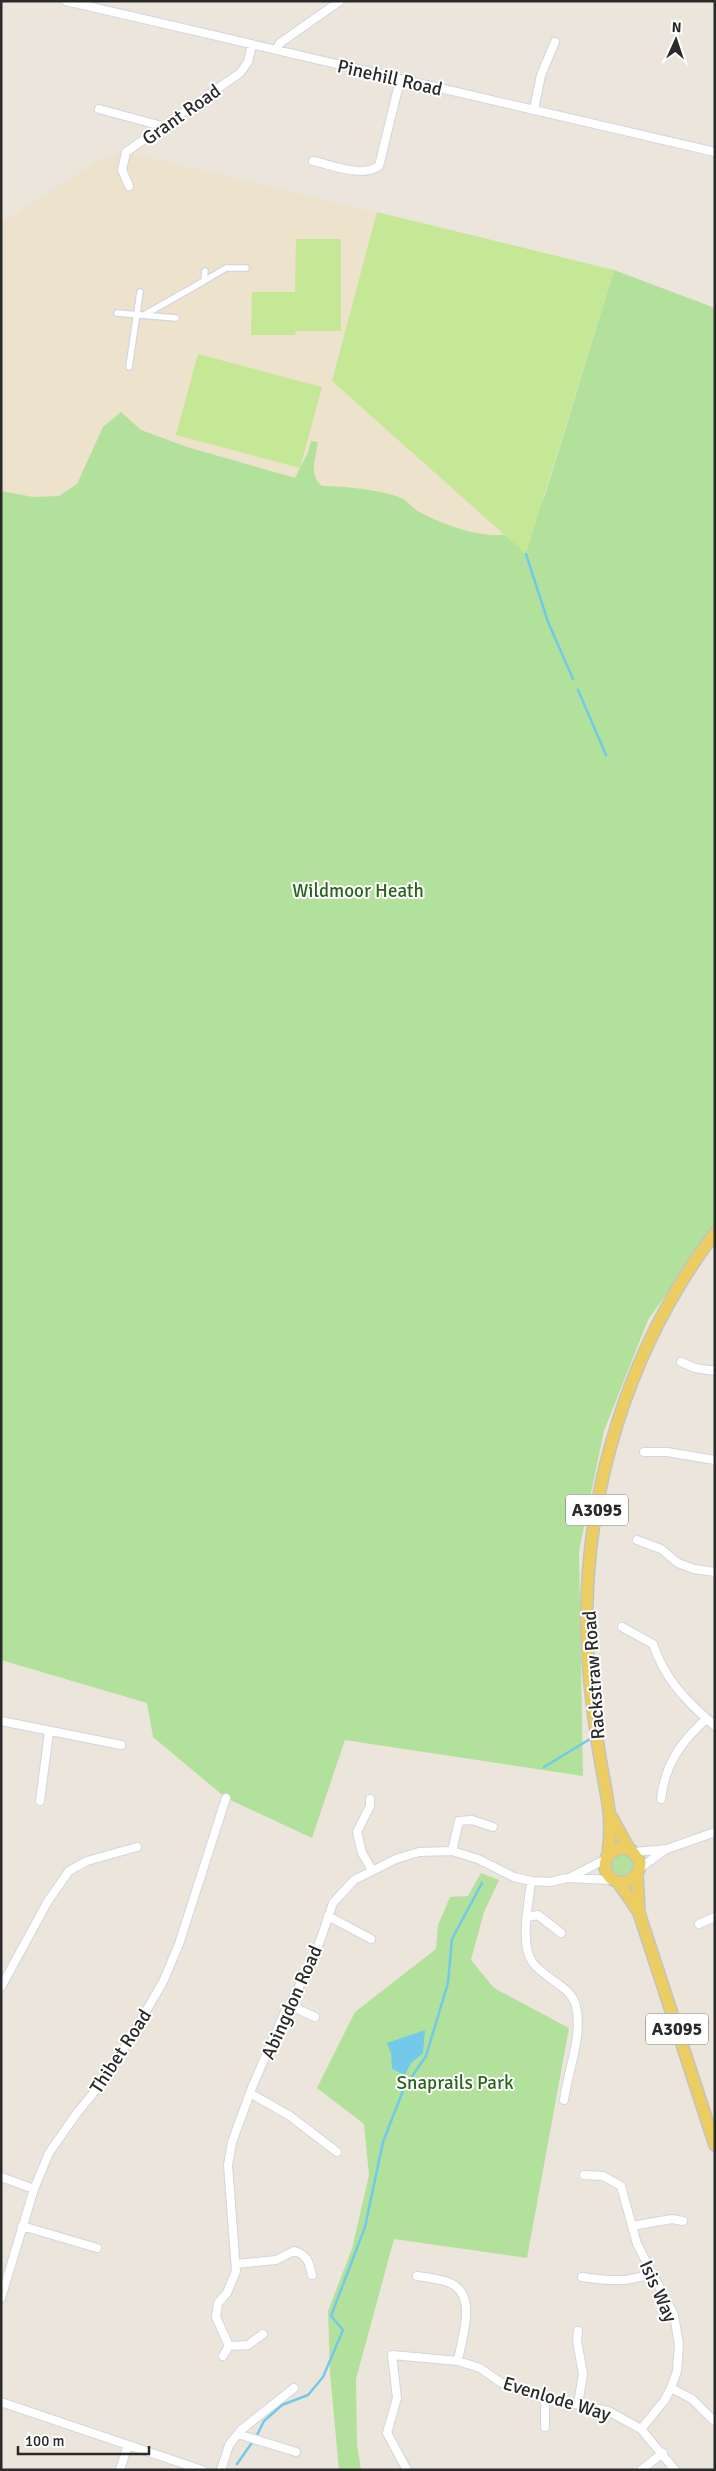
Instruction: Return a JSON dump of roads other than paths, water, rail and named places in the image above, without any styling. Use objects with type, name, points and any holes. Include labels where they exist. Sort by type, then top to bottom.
[{"type":"main road","name":"Rackstraw Road","points":[[607,1857],[609,1812],[593,1709],[587,1634],[591,1560],[598,1500],[620,1414],[640,1364],[673,1296],[715,1233]]},
{"type":"main road","name":"Rackstraw Road","points":[[609,1812],[631,1850]]},
{"type":"main road","points":[[616,1849],[631,1850],[639,1859],[638,1871],[630,1881],[615,1881],[606,1870],[607,1857],[616,1849]]},
{"type":"main road","name":"A3095","points":[[638,1871],[639,1913],[715,2145]]},
{"type":"main road","name":"A3095","points":[[615,1881],[639,1913]]},
{"type":"street","name":"Pinehill Road","points":[[66,1],[715,152]]},
{"type":"street","points":[[276,50],[280,43],[340,1]]},
{"type":"street","points":[[534,109],[541,75],[555,42]]},
{"type":"street","name":"Grant Road","points":[[129,186],[122,170],[126,152],[240,73],[248,62],[252,45]]},
{"type":"street","points":[[313,161],[363,172],[372,171],[379,166],[400,80]]},
{"type":"street","points":[[99,109],[162,126]]},
{"type":"street","points":[[141,315],[226,268],[246,268]]},
{"type":"street","points":[[204,281],[205,271]]},
{"type":"street","points":[[129,367],[141,315],[140,292]]},
{"type":"street","points":[[117,313],[176,318]]},
{"type":"street","points":[[680,1362],[695,1368],[715,1370]]},
{"type":"street","points":[[644,1452],[667,1452],[715,1460]]},
{"type":"street","points":[[638,1540],[661,1549],[678,1563],[694,1569],[715,1572]]},
{"type":"street","points":[[622,1627],[653,1644],[669,1679],[682,1697],[715,1726]]},
{"type":"street","points":[[661,1799],[662,1783],[668,1765],[688,1736],[706,1719]]},
{"type":"street","points":[[1,1721],[121,1745]]},
{"type":"street","points":[[40,1801],[49,1732]]},
{"type":"street","name":"Thibet Road","points":[[1,2298],[34,2189],[50,2153],[77,2113],[109,2074],[163,1982],[179,1944],[226,1798]]},
{"type":"street","points":[[370,1798],[370,1806],[357,1832],[362,1853],[372,1870]]},
{"type":"street","points":[[452,1851],[458,1821],[472,1820],[492,1828]]},
{"type":"street","points":[[638,1871],[667,1849],[715,1832]]},
{"type":"street","points":[[1,1987],[48,1901],[70,1871],[87,1861],[137,1846]]},
{"type":"street","points":[[631,1850],[667,1849]]},
{"type":"street","name":"Abingdon Road","points":[[229,2346],[216,2317],[218,2303],[230,2285],[236,2271],[228,2165],[232,2142],[250,2093],[289,2004],[313,1961],[333,1903],[354,1880],[372,1870],[419,1852],[452,1851],[478,1859],[514,1877],[531,1881],[550,1882],[567,1878],[607,1857]]},
{"type":"street","name":"Abingdon Road","points":[[567,1878],[615,1881]]},
{"type":"street","points":[[531,1881],[526,1944],[533,1963],[576,2003],[578,2018],[576,2040],[564,2100]]},
{"type":"street","points":[[527,1918],[538,1915],[561,1933]]},
{"type":"street","points":[[328,1916],[371,1939]]},
{"type":"street","points":[[699,1924],[715,1917]]},
{"type":"street","points":[[289,2004],[315,2017]]},
{"type":"street","points":[[250,2093],[290,2116],[337,2152]]},
{"type":"street","name":"Isis Way","points":[[584,2175],[603,2176],[621,2186],[638,2244],[674,2315],[679,2345],[677,2371],[664,2401],[642,2429]]},
{"type":"street","points":[[1,2177],[34,2189]]},
{"type":"street","points":[[632,2226],[672,2219],[683,2221]]},
{"type":"street","points":[[22,2226],[97,2248]]},
{"type":"street","points":[[236,2264],[276,2260],[294,2251],[304,2254],[310,2262],[312,2274]]},
{"type":"street","points":[[582,2277],[618,2282],[636,2280],[653,2273]]},
{"type":"street","points":[[417,2276],[453,2284],[465,2295],[466,2308],[458,2361]]},
{"type":"street","points":[[578,2331],[577,2341],[583,2374],[578,2404]]},
{"type":"street","points":[[223,2356],[229,2346],[248,2345],[263,2334]]},
{"type":"street","name":"Evenlode Way","points":[[407,2470],[387,2433],[397,2398],[392,2355],[458,2361],[480,2368],[500,2382],[533,2395],[545,2396],[608,2411],[642,2429],[676,2470]]},
{"type":"street","points":[[221,2470],[229,2445],[238,2434],[250,2421],[294,2388]]},
{"type":"street","points":[[671,2388],[692,2399],[713,2420]]},
{"type":"street","points":[[545,2396],[545,2427]]},
{"type":"street","points":[[1,2402],[202,2470]]},
{"type":"street","points":[[238,2434],[296,2452]]},
{"type":"street","points":[[120,2470],[128,2445]]},
{"type":"street","points":[[641,2470],[663,2454]]},
{"type":"water","points":[[425,2030],[423,2053],[411,2063],[405,2075],[392,2069],[391,2053],[387,2043]]},
{"type":"waterway","points":[[526,554],[548,622],[573,679]]},
{"type":"waterway","points":[[578,690],[606,755]]},
{"type":"waterway","points":[[544,1767],[590,1739]]},
{"type":"waterway","points":[[256,2437],[264,2421],[282,2405],[308,2395],[323,2377],[343,2330],[331,2316],[365,2227],[383,2142],[404,2088],[426,2056],[448,1983],[452,1939],[482,1883]]},
{"type":"waterway","points":[[237,2464],[251,2444]]},
{"type":"park label","name":"Wildmoor Heath","points":[[358,890]]},
{"type":"park label","name":"Snaprails Park","points":[[455,2082]]}]
